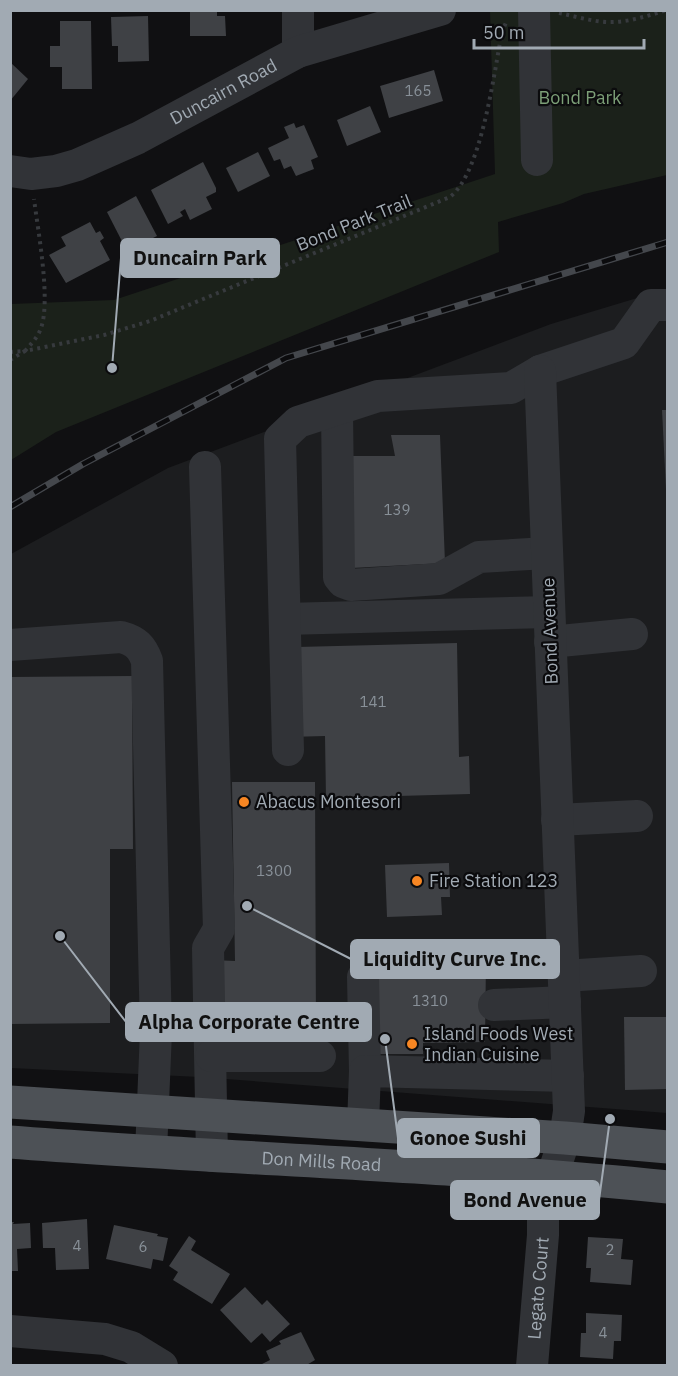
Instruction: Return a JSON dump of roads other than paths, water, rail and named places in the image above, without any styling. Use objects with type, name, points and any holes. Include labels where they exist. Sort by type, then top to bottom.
[{"type":"main road","points":[[10,1102],[565,1138],[668,1147]]},
{"type":"main road","name":"Don Mills Road","points":[[10,1142],[553,1176],[668,1187]]},
{"type":"street","points":[[298,10],[298,52]]},
{"type":"street","name":"Duncairn Road","points":[[21,173],[57,171],[77,165],[138,138],[298,52],[440,10]]},
{"type":"street","points":[[522,13],[537,160]]},
{"type":"street","points":[[288,750],[280,439],[298,422],[378,396],[511,388],[540,372],[624,343],[651,305],[668,305]]},
{"type":"street","name":"Bond Avenue","points":[[540,372],[569,1116],[565,1138],[553,1176]]},
{"type":"street","points":[[337,410],[339,577],[343,582],[351,585],[439,579],[479,557],[547,553]]},
{"type":"street","points":[[205,467],[219,928],[208,948],[212,1156]]},
{"type":"street","points":[[285,619],[550,627],[632,634]]},
{"type":"street","points":[[10,645],[121,637],[133,640],[142,649],[147,661],[156,1020],[151,1152]]},
{"type":"street","points":[[557,820],[637,816]]},
{"type":"street","points":[[494,1005],[641,971]]},
{"type":"street","points":[[363,977],[365,1071],[363,1125]]},
{"type":"street","points":[[211,1056],[320,1056]]},
{"type":"street","points":[[365,1071],[567,1076]]},
{"type":"street","name":"Legato Court","points":[[532,1365],[543,1235],[543,1204],[553,1176]]},
{"type":"street","points":[[10,1331],[105,1339],[131,1347],[162,1365]]},
{"type":"railway","points":[[10,507],[83,464],[286,358],[668,242]]},
{"type":"place","name":"Duncairn Park","points":[[112,368]]},
{"type":"place","name":"Abacus Montesori","points":[[244,802]]},
{"type":"place","name":"Fire Station 123","points":[[417,881]]},
{"type":"place","name":"Liquidity Curve Inc.","points":[[247,906]]},
{"type":"place","name":"Alpha Corporate Centre","points":[[60,936]]},
{"type":"place","name":"Gonoe Sushi","points":[[385,1039]]},
{"type":"place","name":"Island Foods West Indian Cuisine","points":[[412,1044]]},
{"type":"place","name":"Bond Avenue","points":[[610,1119]]},
{"type":"park label","name":"Bond Park","points":[[580,98]]}]
